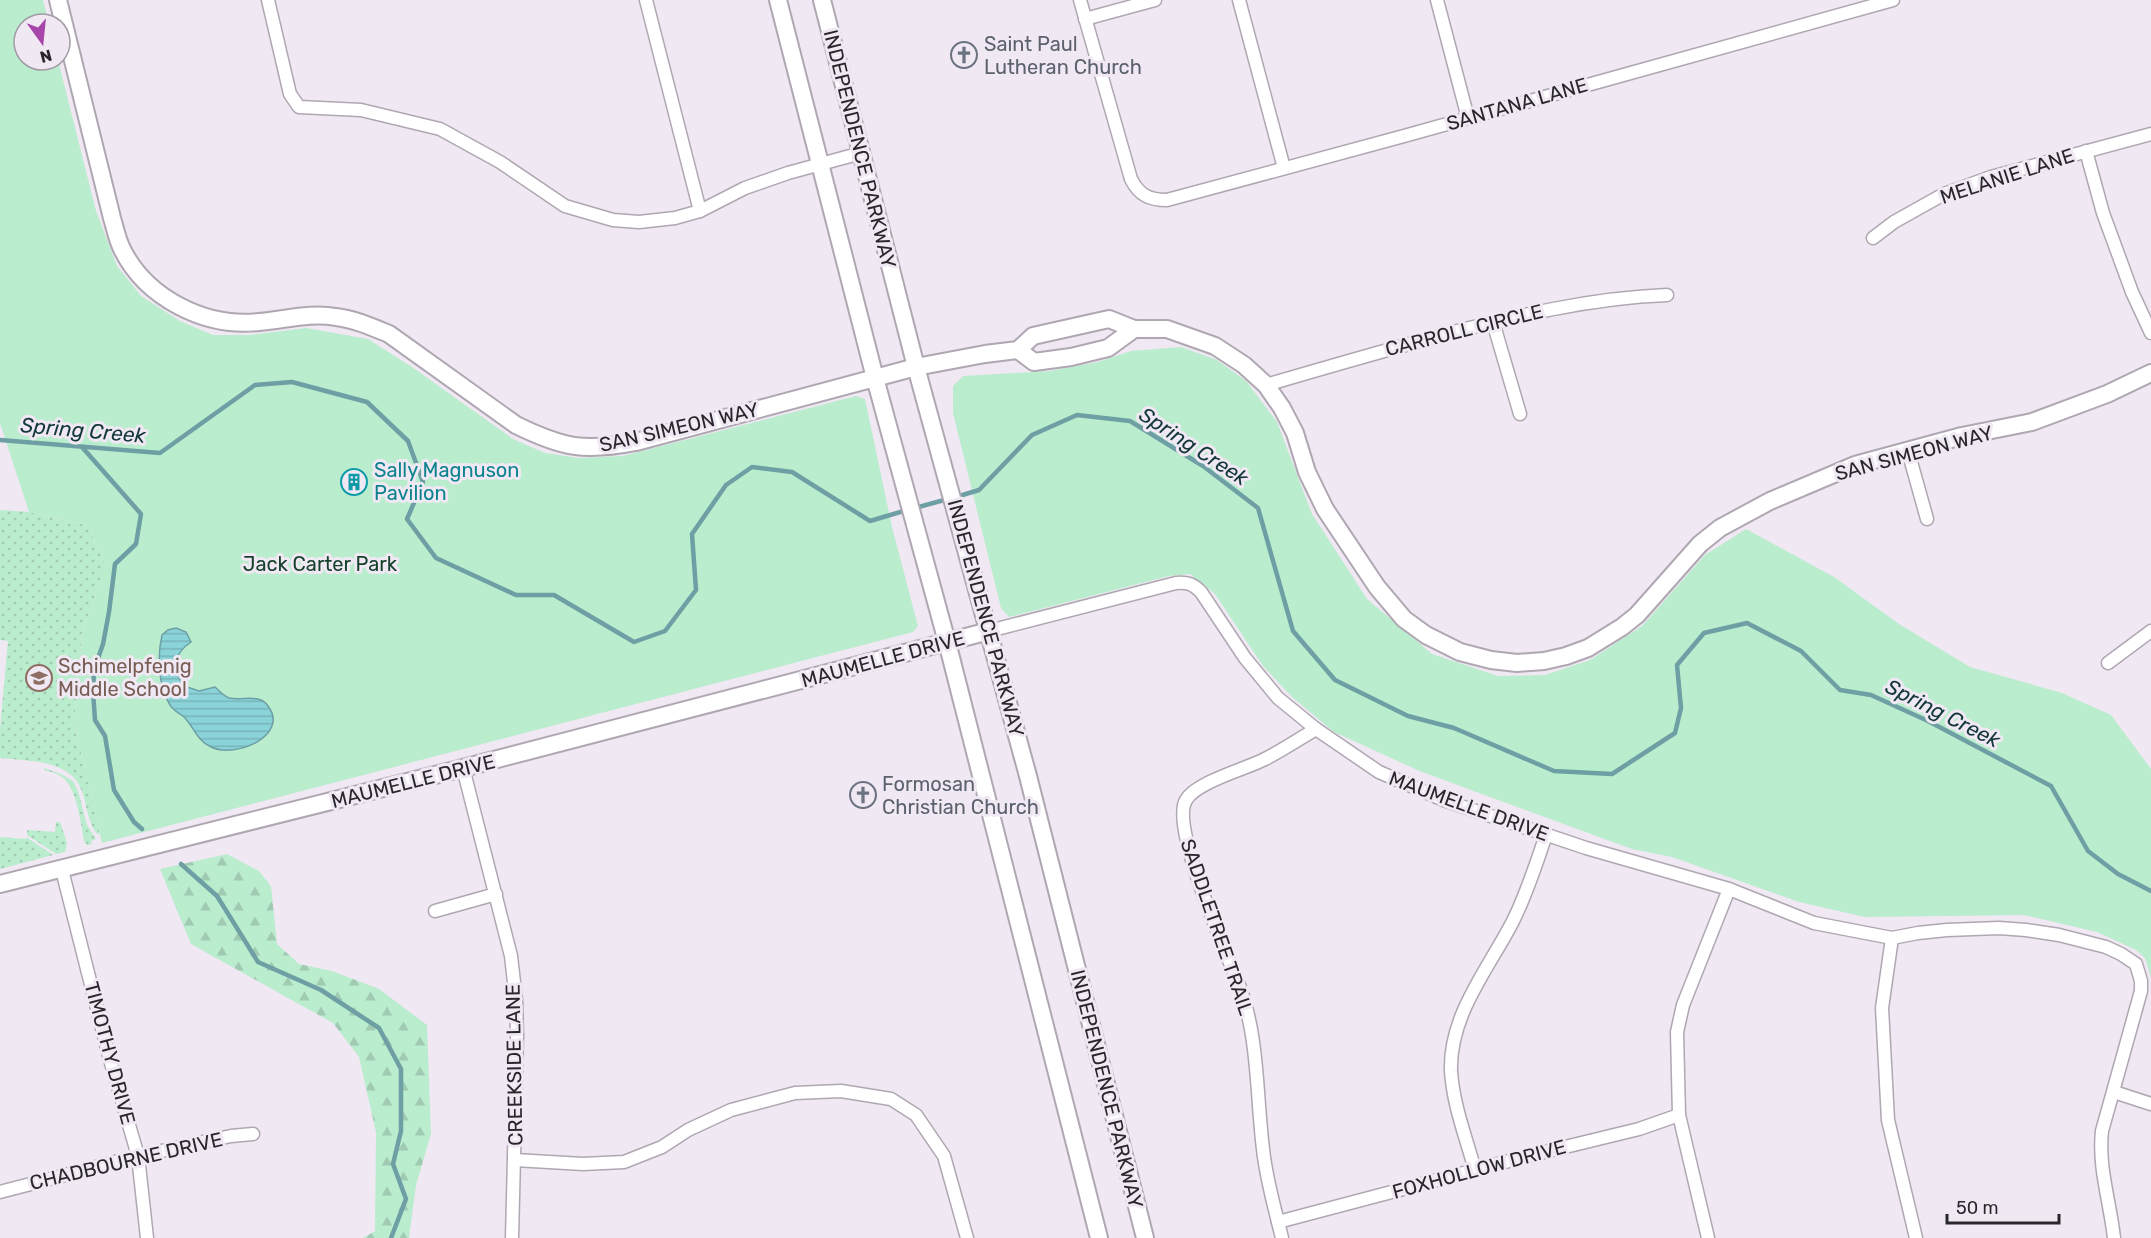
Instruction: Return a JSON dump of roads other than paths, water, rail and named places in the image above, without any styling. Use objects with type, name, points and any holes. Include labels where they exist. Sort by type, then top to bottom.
[{"type":"street","name":"SAN SIMEON WAY","points":[[58,0],[121,248],[133,267],[161,294],[187,311],[210,319],[232,323],[257,323],[305,315],[336,316],[370,326],[389,334],[516,425],[550,440],[585,448],[636,442],[916,367],[985,354],[1018,351],[1034,362],[1071,357],[1108,348],[1134,329]]},
{"type":"street","points":[[268,0],[290,94],[299,107],[362,110],[440,129],[500,162],[565,206],[588,214],[613,220],[639,222],[675,219],[700,211],[745,188],[861,153]]},
{"type":"street","points":[[646,0],[700,211]]},
{"type":"street","points":[[778,0],[875,378],[921,541],[1099,1238]]},
{"type":"street","name":"INDEPENDENCE PARKWAY","points":[[822,0],[916,367],[1028,777],[1145,1238]]},
{"type":"street","points":[[1080,0],[1085,19],[1155,0]]},
{"type":"street","points":[[1239,0],[1284,168]]},
{"type":"street","points":[[1437,0],[1468,118]]},
{"type":"street","name":"SANTANA LANE","points":[[1085,19],[1131,179],[1141,194],[1156,200],[1167,200],[1893,0]]},
{"type":"street","name":"MELANIE LANE","points":[[1873,238],[1894,222],[1944,194],[1991,177],[2151,134]]},
{"type":"street","points":[[2086,151],[2103,213],[2132,292],[2151,333]]},
{"type":"street","name":"CARROLL CIRCLE","points":[[1266,385],[1548,309],[1601,299],[1667,295]]},
{"type":"street","name":"SAN SIMEON WAY","points":[[1018,351],[1033,336],[1109,319],[1134,329],[1167,329],[1215,346],[1244,365],[1266,385],[1282,408],[1295,432],[1307,472],[1325,509],[1377,587],[1404,619],[1426,635],[1460,652],[1491,660],[1517,663],[1544,661],[1566,656],[1588,648],[1622,627],[1637,615],[1700,544],[1736,518],[1770,501],[1855,465],[1962,436],[2032,422],[2107,394],[2151,373]]},
{"type":"street","points":[[1493,322],[1520,414]]},
{"type":"street","points":[[1908,451],[1927,519]]},
{"type":"street","name":"MAUMELLE DRIVE","points":[[0,884],[463,768],[1176,583],[1192,584],[1201,592],[1250,665],[1278,698],[1355,757],[1402,783],[1446,801],[1606,854],[1729,889],[1814,923],[1892,938],[1947,930],[1999,928],[2026,930],[2059,935],[2106,947],[2121,954],[2136,964],[2141,981],[2141,991],[2114,1092]]},
{"type":"street","points":[[2108,663],[2151,631]]},
{"type":"street","name":"SADDLETREE TRAIL","points":[[1282,1238],[1263,1152],[1249,1015],[1238,982],[1208,911],[1184,828],[1182,813],[1184,802],[1197,788],[1265,759],[1316,729]]},
{"type":"street","name":"CREEKSIDE LANE","points":[[463,768],[511,956],[516,1000],[518,1035],[512,1238]]},
{"type":"street","points":[[1475,1170],[1454,1093],[1451,1070],[1455,1037],[1467,999],[1496,952],[1525,896],[1546,835]]},
{"type":"street","name":"TIMOTHY DRIVE","points":[[63,870],[109,1056],[138,1156],[147,1238]]},
{"type":"street","points":[[1708,1238],[1679,1115],[1677,1032],[1683,1005],[1729,889]]},
{"type":"street","points":[[435,911],[496,894]]},
{"type":"street","points":[[1892,938],[1882,1008],[1888,1120],[1916,1238]]},
{"type":"street","points":[[515,1160],[583,1164],[624,1162],[662,1147],[688,1130],[731,1110],[795,1093],[841,1091],[891,1099],[916,1115],[944,1156],[967,1238]]},
{"type":"street","points":[[2115,1238],[2101,1165],[2102,1131],[2114,1092],[2151,1104]]},
{"type":"street","name":"FOXHOLLOW DRIVE","points":[[1278,1222],[1639,1129],[1679,1115]]},
{"type":"street","name":"CHADBOURNE DRIVE","points":[[0,1192],[138,1156],[231,1136],[253,1134]]},
{"type":"water","points":[[176,628],[186,632],[191,642],[181,652],[176,662],[180,680],[184,686],[199,691],[215,687],[229,698],[260,700],[268,706],[273,717],[272,726],[257,742],[234,750],[211,747],[202,741],[184,717],[171,707],[161,680],[159,652],[162,635]]},
{"type":"waterway","name":"Spring Creek","points":[[0,440],[160,453],[255,385],[292,382],[367,402],[408,441],[423,482],[407,519],[436,558],[516,595],[554,595],[634,642],[665,631],[696,590],[692,534],[726,485],[752,467],[792,472],[870,521],[907,510]]},
{"type":"waterway","name":"Spring Creek","points":[[956,497],[979,490],[1032,435],[1077,415],[1130,421],[1203,466],[1258,508],[1293,631],[1335,680],[1408,716],[1454,728],[1554,771],[1612,774],[1675,733],[1681,708],[1677,665],[1704,633],[1747,623],[1801,651],[1840,690],[1871,695],[1928,721],[2051,786],[2088,851],[2118,874],[2151,891]]},
{"type":"waterway","points":[[82,447],[141,514],[136,544],[115,564],[103,644],[94,670],[93,691],[95,720],[105,736],[114,790],[134,822],[142,829]]},
{"type":"waterway","name":"Spring Creek","points":[[915,508],[948,499]]},
{"type":"waterway","points":[[181,864],[217,896],[258,962],[321,990],[379,1028],[401,1069],[401,1131],[393,1164],[406,1199],[391,1238]]},
{"type":"place","name":"Saint Paul Lutheran Church","points":[[964,55]]},
{"type":"place","name":"Sally Magnuson Pavilion","points":[[354,482]]},
{"type":"place","name":"Schimelpfenig Middle School","points":[[39,678]]},
{"type":"place","name":"Formosan Christian Church","points":[[863,795]]},
{"type":"park label","name":"Jack Carter Park","points":[[320,564]]}]
